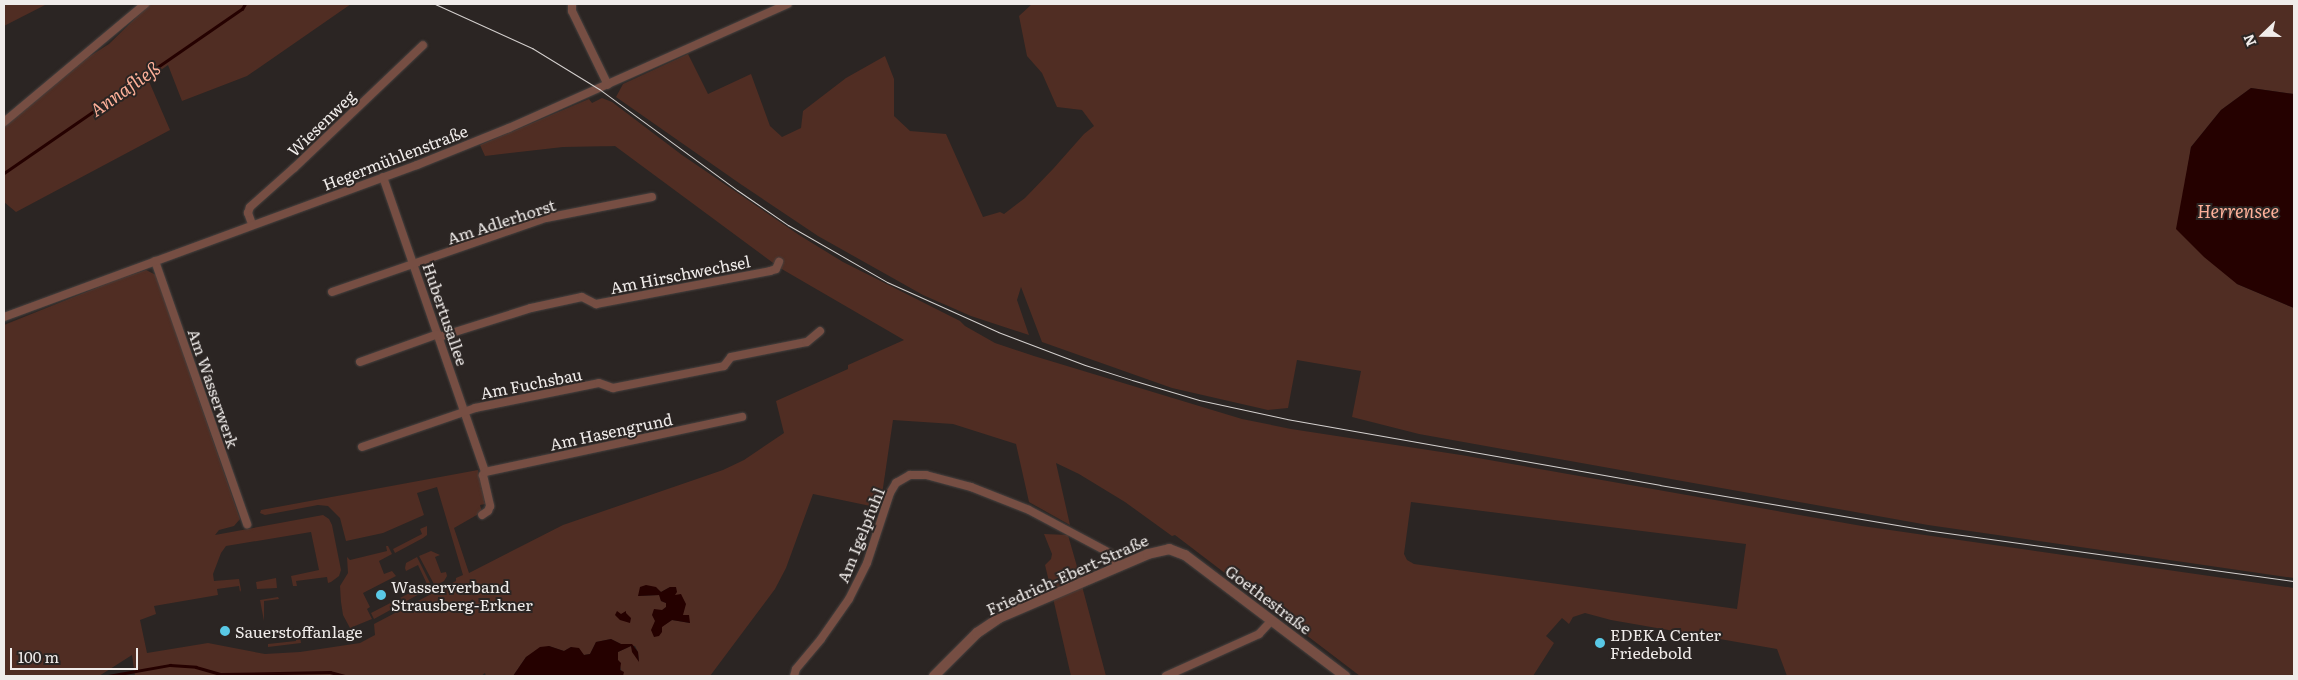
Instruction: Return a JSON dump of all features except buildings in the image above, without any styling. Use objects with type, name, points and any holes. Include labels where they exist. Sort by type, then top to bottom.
[{"type":"street","points":[[4,122],[145,4]]},
{"type":"street","points":[[572,4],[572,11],[608,86]]},
{"type":"street","name":"Hegermühlenstraße","points":[[4,317],[383,177],[509,128],[608,86],[788,4]]},
{"type":"street","name":"Wiesenweg","points":[[252,224],[248,212],[250,207],[294,168],[422,45]]},
{"type":"street","name":"Hubertusallee","points":[[383,177],[485,472],[483,475],[490,506],[488,511],[482,515]]},
{"type":"street","name":"Am Adlerhorst","points":[[332,292],[546,218],[652,197]]},
{"type":"street","name":"Am Wasserwerk","points":[[155,261],[247,524]]},
{"type":"street","name":"Am Hirschwechsel","points":[[360,362],[531,308],[582,297],[596,304],[776,269],[779,262]]},
{"type":"street","name":"Am Fuchsbau","points":[[362,447],[464,412],[599,383],[613,388],[724,366],[731,357],[807,342],[820,331]]},
{"type":"street","name":"Am Hasengrund","points":[[485,472],[742,417]]},
{"type":"street","name":"Am Igelpfuhl","points":[[794,676],[796,669],[821,639],[849,599],[868,563],[890,493],[896,484],[910,475],[926,475],[971,487],[1034,512],[1110,553],[1118,566]]},
{"type":"street","name":"Friedrich-Ebert-Straße","points":[[934,676],[977,633],[999,618],[1157,550],[1173,549]]},
{"type":"street","name":"Goethestraße","points":[[1173,549],[1346,676]]},
{"type":"street","points":[[1166,676],[1259,634],[1272,620]]},
{"type":"shaded area","points":[[4,4],[47,4],[4,26]]},
{"type":"shaded area","points":[[150,4],[351,4],[247,76],[182,101],[168,65],[148,79],[170,130],[16,212],[4,202],[4,127],[87,58],[109,44]]},
{"type":"shaded area","points":[[1032,4],[2294,4],[2294,94],[2251,88],[2221,110],[2191,147],[2185,185],[2237,284],[2294,308],[2294,578],[1928,525],[1419,434],[1352,417],[1361,371],[1297,360],[1288,408],[1268,410],[1172,388],[1042,342],[1021,287],[1017,300],[1029,335],[971,316],[923,295],[818,236],[616,97],[623,84],[688,54],[708,94],[751,74],[770,126],[782,137],[801,128],[803,111],[846,78],[885,56],[894,79],[894,116],[910,131],[946,134],[983,217],[1000,212],[1004,214],[1025,198],[1084,134],[1094,126],[1082,110],[1057,107],[1042,73],[1027,56],[1019,16]]},
{"type":"shaded area","points":[[602,98],[612,102],[682,155],[799,235],[843,262],[960,321],[965,326],[995,343],[1242,419],[1291,429],[1461,455],[1862,526],[2294,588],[2294,676],[1787,676],[1777,649],[1611,620],[1585,613],[1573,617],[1569,624],[1562,618],[1546,636],[1554,643],[1533,676],[1360,676],[1175,535],[1172,536],[1125,502],[1079,474],[1056,463],[1070,525],[1029,502],[1016,444],[953,424],[893,420],[880,508],[813,494],[786,568],[775,589],[710,676],[623,676],[618,660],[618,652],[631,646],[639,661],[638,652],[635,646],[621,644],[611,639],[596,642],[590,654],[584,655],[571,647],[564,651],[549,646],[526,657],[513,676],[486,676],[485,673],[481,676],[135,676],[132,655],[99,676],[4,676],[4,325],[116,280],[146,270],[156,275],[240,519],[234,526],[219,530],[215,535],[323,515],[329,519],[332,525],[341,570],[339,576],[328,583],[327,577],[296,581],[297,586],[293,586],[291,576],[319,570],[311,532],[226,546],[221,553],[213,574],[214,581],[239,579],[240,592],[239,586],[217,589],[218,595],[154,606],[156,614],[140,620],[147,653],[208,643],[265,654],[300,652],[360,643],[375,635],[374,624],[456,581],[456,578],[463,575],[437,487],[417,493],[424,515],[383,533],[346,541],[340,518],[328,506],[318,505],[265,515],[260,513],[261,510],[478,470],[485,504],[480,505],[482,512],[454,528],[469,573],[563,525],[723,470],[744,460],[784,433],[776,401],[848,369],[848,365],[904,340],[780,268],[615,146],[563,147],[485,156],[480,145],[589,99],[592,103]],"holes":[[[1411,502],[1746,544],[1737,609],[1414,564],[1407,560],[1404,554]],[[650,586],[661,592],[670,587],[674,595],[681,595],[683,615],[690,623],[672,620],[661,627],[654,627],[655,621],[666,607],[666,603],[661,601],[660,595],[638,596]]]},
{"type":"shaded area","points":[[427,526],[427,535],[395,553],[393,549],[422,534],[420,529]]},
{"type":"shaded area","points":[[1044,534],[1068,535],[1080,577],[1051,590],[1045,565],[1051,559],[1052,554]]},
{"type":"shaded area","points":[[386,546],[388,546],[392,554],[379,561],[384,574],[392,571],[396,576],[363,593],[370,607],[367,609],[372,619],[350,628],[343,615],[340,586],[348,573],[347,557],[350,560],[387,551]]},
{"type":"shaded area","points":[[431,551],[440,555],[435,557],[441,573],[446,572],[447,576],[444,581],[435,586],[419,556]]},
{"type":"shaded area","points":[[417,557],[432,587],[374,619],[371,613],[427,584],[418,565],[406,571],[406,563]]},
{"type":"shaded area","points":[[276,578],[277,588],[257,589],[256,582]]},
{"type":"shaded area","points":[[1082,586],[1106,676],[1071,676],[1053,598]]},
{"type":"shaded area","points":[[278,597],[279,599],[264,601],[264,621],[260,600]]},
{"type":"shaded area","points":[[296,634],[300,636],[301,643],[268,647],[268,644],[296,641]]},
{"type":"water","name":"Herrensee","points":[[2251,88],[2294,94],[2294,308],[2237,284],[2204,257],[2176,229],[2191,147],[2221,110]]},
{"type":"water","points":[[646,585],[656,587],[661,592],[670,587],[676,587],[677,592],[675,595],[681,594],[686,604],[683,615],[689,615],[690,623],[672,620],[662,627],[662,632],[659,636],[654,637],[651,630],[655,621],[652,615],[654,609],[662,610],[666,607],[666,603],[661,601],[659,595],[638,596],[640,587]]},
{"type":"water","points":[[617,611],[621,614],[626,611],[631,618],[630,623],[620,620],[615,615]]},
{"type":"water","points":[[611,639],[621,644],[632,644],[638,652],[639,662],[632,652],[631,646],[618,652],[618,660],[621,663],[620,670],[624,672],[623,676],[513,676],[526,657],[540,647],[549,646],[564,651],[571,647],[579,648],[584,655],[590,654],[596,642]]},
{"type":"waterway","name":"Annafließ","points":[[4,173],[242,9],[245,4]]},
{"type":"waterway","points":[[108,676],[170,665],[196,667],[220,674],[330,672],[345,676]]},
{"type":"tram line","points":[[435,4],[532,48],[599,89],[788,225],[887,282],[998,332],[1085,365],[1132,380],[1199,400],[1287,419],[1660,485],[1926,530],[2294,581]]},
{"type":"place","name":"Wasserverband Strausberg-Erkner","points":[[381,595]]},
{"type":"place","name":"Sauerstoffanlage","points":[[225,631]]},
{"type":"place","name":"EDEKA Center Friedebold","points":[[1600,643]]}]
